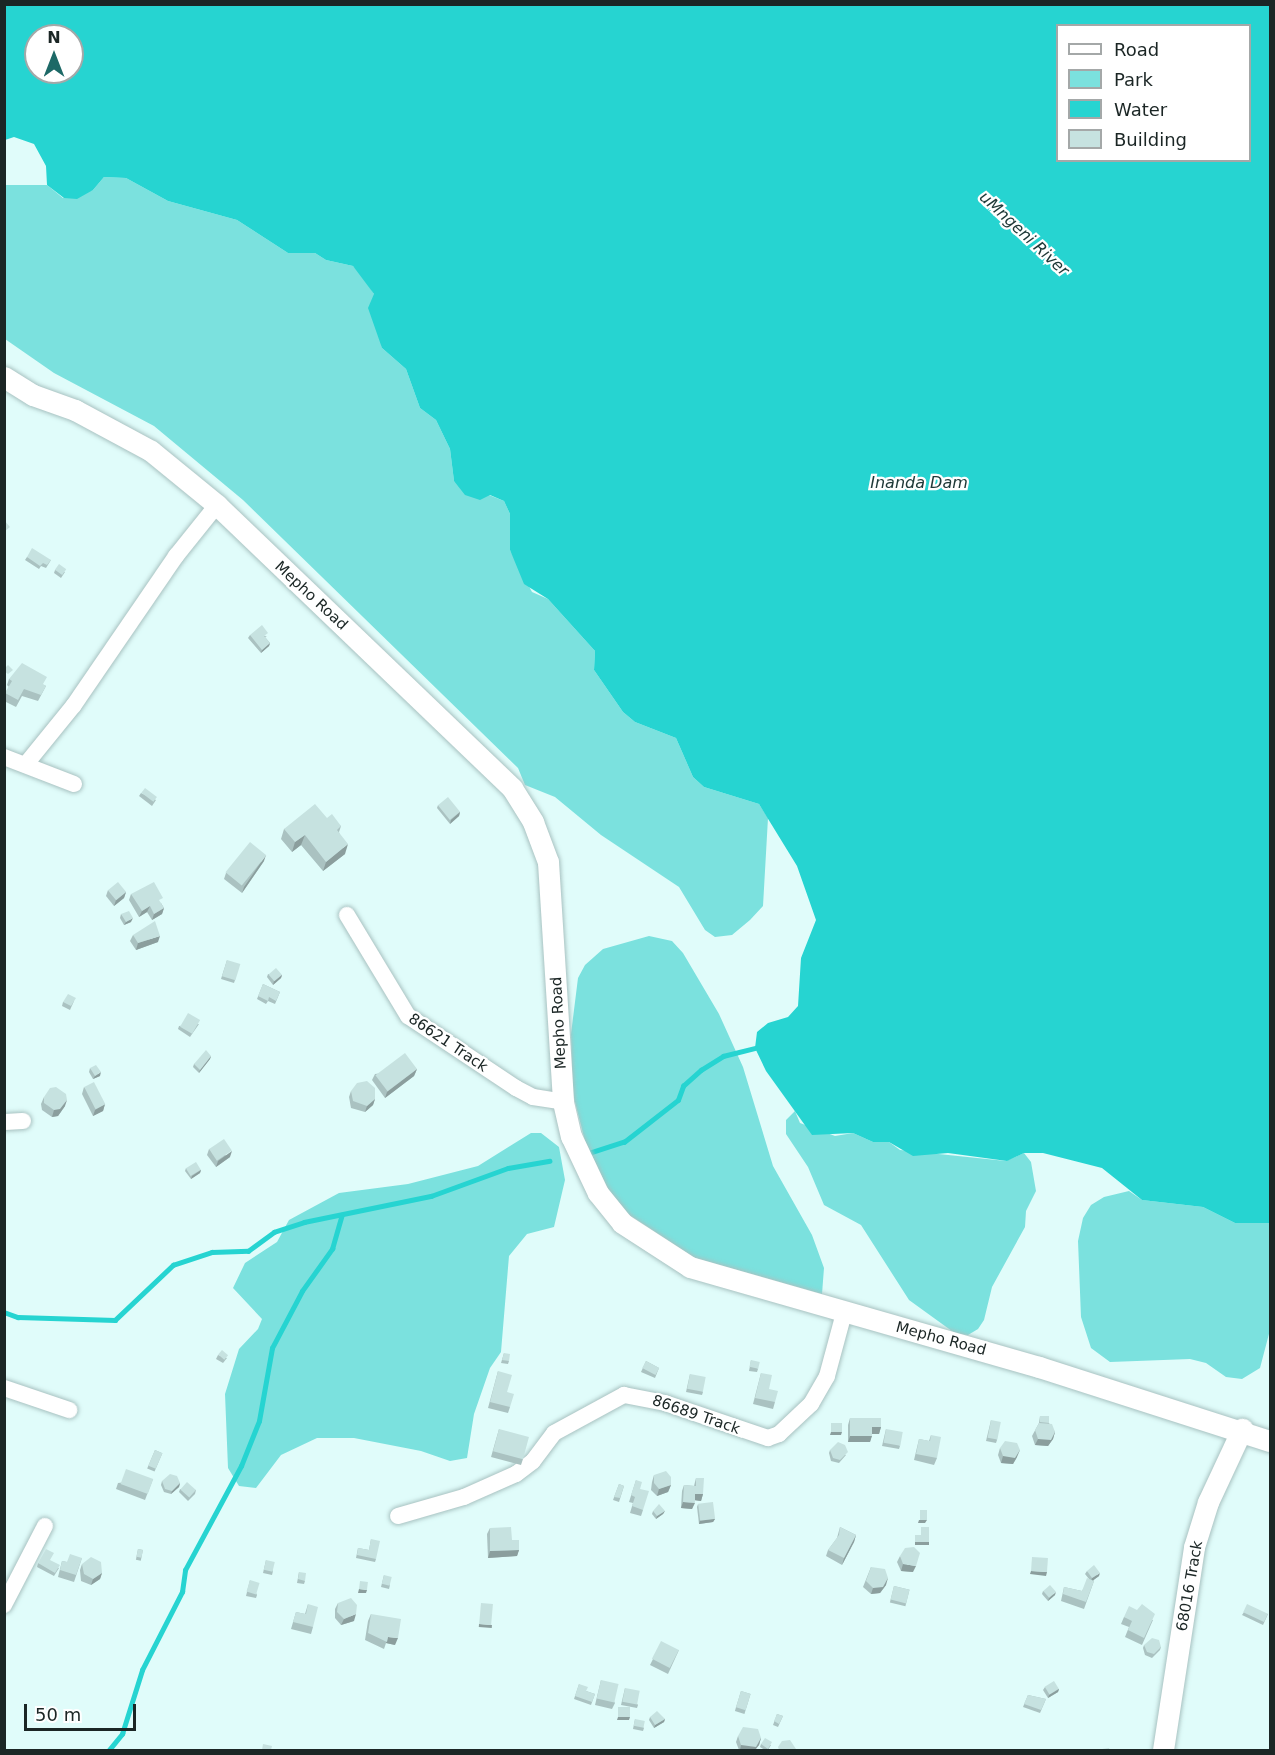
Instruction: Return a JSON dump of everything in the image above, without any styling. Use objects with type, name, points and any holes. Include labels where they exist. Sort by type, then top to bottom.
[{"type":"street","name":"Mepho Road","points":[[4,377],[33,395],[75,410],[151,451],[217,505],[512,788],[533,822],[548,862],[556,943],[563,1102],[579,1160],[598,1193],[622,1223],[690,1267],[844,1313],[1040,1367],[1242,1429],[1270,1441]]},
{"type":"street","points":[[26,764],[74,705],[176,556],[217,505]]},
{"type":"street","points":[[4,757],[74,784]]},
{"type":"street","name":"86621 Track","points":[[347,915],[408,1016],[516,1088],[534,1096],[563,1102]]},
{"type":"street","points":[[4,1122],[23,1121]]},
{"type":"street","name":"86689 Track","points":[[398,1516],[464,1497],[521,1472],[554,1434],[624,1395],[665,1403],[768,1438],[779,1434],[811,1404],[827,1376],[844,1313]]},
{"type":"street","points":[[4,1388],[69,1410]]},
{"type":"street","name":"68016 Track","points":[[1163,1750],[1194,1547],[1208,1502],[1242,1429]]},
{"type":"street","points":[[4,1605],[45,1526]]},
{"type":"green space","points":[[104,177],[126,178],[168,201],[237,220],[288,253],[315,253],[326,260],[353,266],[360,272],[374,294],[382,348],[406,369],[420,408],[436,420],[450,449],[454,481],[504,501],[510,514],[510,550],[532,592],[548,599],[595,651],[594,670],[623,712],[635,722],[676,738],[693,777],[704,787],[759,804],[768,818],[763,906],[750,920],[732,935],[715,937],[705,930],[679,887],[601,835],[555,797],[525,785],[518,768],[243,500],[154,426],[54,373],[5,339],[5,185],[47,185],[63,198],[93,190]]},
{"type":"green space","points":[[649,936],[672,941],[683,953],[719,1014],[743,1067],[773,1166],[812,1235],[824,1268],[822,1294],[695,1258],[628,1214],[610,1193],[585,1141],[573,1094],[571,1034],[578,978],[585,965],[603,949]]},
{"type":"green space","points":[[795,1111],[800,1123],[835,1136],[853,1133],[873,1142],[889,1142],[900,1150],[1006,1161],[1024,1153],[1031,1162],[1036,1191],[1026,1211],[1025,1227],[992,1287],[984,1320],[978,1329],[968,1335],[956,1334],[909,1300],[861,1225],[824,1205],[808,1167],[786,1134],[786,1120]]},
{"type":"green space","points":[[531,1133],[541,1133],[559,1147],[565,1180],[554,1227],[527,1234],[509,1256],[501,1352],[490,1368],[474,1414],[467,1458],[450,1461],[421,1451],[354,1438],[317,1438],[281,1455],[256,1488],[239,1486],[228,1468],[225,1394],[239,1349],[258,1329],[262,1319],[233,1288],[245,1263],[277,1242],[289,1220],[339,1193],[408,1184],[478,1166]]},
{"type":"green space","points":[[1129,1191],[1142,1200],[1203,1207],[1235,1223],[1270,1223],[1270,1330],[1260,1368],[1242,1379],[1226,1377],[1206,1363],[1190,1359],[1110,1362],[1091,1348],[1081,1317],[1078,1241],[1083,1218],[1091,1205],[1104,1197]]},
{"type":"water","name":"Inanda Dam","points":[[5,4],[1270,5],[1270,1223],[1235,1223],[1203,1207],[1142,1200],[1102,1168],[1043,1153],[1024,1153],[1007,1161],[948,1153],[913,1156],[889,1142],[873,1142],[853,1133],[812,1135],[766,1071],[755,1048],[757,1032],[768,1023],[788,1017],[798,1006],[801,958],[816,920],[797,866],[759,804],[704,787],[693,777],[676,738],[635,722],[623,712],[594,670],[595,651],[548,599],[524,584],[510,550],[510,514],[504,501],[490,495],[480,500],[465,495],[454,481],[450,449],[436,420],[420,408],[406,369],[382,348],[368,308],[374,294],[353,266],[326,260],[315,253],[288,253],[237,220],[168,201],[126,178],[104,177],[93,190],[77,199],[64,198],[47,185],[46,166],[34,144],[14,137],[5,140]]},
{"type":"building","points":[[4,520],[10,527],[4,532]]},
{"type":"building","points":[[32,548],[51,560],[47,565],[43,563],[40,566],[27,557]]},
{"type":"building","points":[[59,564],[66,569],[62,575],[55,570]]},
{"type":"building","points":[[262,625],[268,633],[264,636],[270,643],[262,650],[250,635]]},
{"type":"building","points":[[22,663],[47,677],[43,684],[46,686],[41,695],[24,689],[18,700],[5,693],[12,681],[9,679]]},
{"type":"building","points":[[8,665],[13,670],[8,674],[4,669]]},
{"type":"building","points":[[145,788],[157,797],[153,802],[141,793]]},
{"type":"building","points":[[448,797],[460,812],[450,820],[438,805]]},
{"type":"building","points":[[315,804],[327,818],[332,814],[341,826],[337,830],[348,844],[326,862],[305,835],[295,842],[284,829]]},
{"type":"building","points":[[250,842],[266,855],[242,886],[225,872]]},
{"type":"building","points":[[118,882],[126,892],[116,900],[108,890]]},
{"type":"building","points":[[154,882],[163,898],[159,900],[164,908],[154,914],[150,906],[142,911],[131,894]]},
{"type":"building","points":[[129,911],[133,918],[126,922],[121,914]]},
{"type":"building","points":[[155,921],[160,936],[138,943],[133,935]]},
{"type":"building","points":[[227,960],[240,964],[235,980],[222,976]]},
{"type":"building","points":[[276,968],[282,975],[274,981],[268,975]]},
{"type":"building","points":[[263,984],[280,992],[276,1001],[269,997],[268,1001],[258,996]]},
{"type":"building","points":[[68,994],[76,998],[71,1006],[63,1002]]},
{"type":"building","points":[[188,1013],[200,1020],[192,1034],[180,1027]]},
{"type":"building","points":[[206,1050],[211,1056],[200,1070],[194,1064]]},
{"type":"building","points":[[405,1053],[417,1069],[387,1091],[375,1075]]},
{"type":"building","points":[[96,1065],[101,1072],[95,1076],[90,1068]]},
{"type":"building","points":[[367,1081],[375,1088],[375,1099],[367,1106],[353,1101],[351,1091],[357,1083]]},
{"type":"building","points":[[94,1082],[105,1104],[96,1109],[84,1087]]},
{"type":"building","points":[[56,1087],[66,1094],[67,1100],[60,1109],[54,1110],[44,1103],[44,1097],[50,1088]]},
{"type":"building","points":[[224,1139],[232,1151],[217,1161],[209,1149]]},
{"type":"building","points":[[196,1162],[201,1170],[191,1176],[186,1168]]},
{"type":"building","points":[[222,1350],[228,1355],[224,1360],[218,1355]]},
{"type":"building","points":[[504,1353],[510,1354],[509,1361],[502,1360]]},
{"type":"building","points":[[751,1360],[760,1362],[758,1369],[749,1367]]},
{"type":"building","points":[[646,1361],[659,1368],[655,1375],[642,1368]]},
{"type":"building","points":[[498,1371],[512,1375],[507,1392],[514,1394],[510,1407],[490,1402]]},
{"type":"building","points":[[761,1373],[772,1375],[769,1389],[778,1391],[775,1402],[755,1398]]},
{"type":"building","points":[[690,1374],[706,1377],[703,1392],[687,1389]]},
{"type":"building","points":[[1040,1416],[1049,1416],[1049,1423],[1040,1422]]},
{"type":"building","points":[[850,1418],[881,1418],[881,1427],[872,1427],[872,1436],[850,1436]]},
{"type":"building","points":[[991,1420],[1001,1422],[997,1440],[988,1438]]},
{"type":"building","points":[[831,1423],[842,1423],[842,1432],[831,1432]]},
{"type":"building","points":[[1039,1423],[1052,1424],[1055,1432],[1051,1440],[1038,1439],[1035,1430]]},
{"type":"building","points":[[499,1429],[529,1437],[523,1459],[493,1451]]},
{"type":"building","points":[[886,1429],[903,1432],[900,1446],[884,1443]]},
{"type":"building","points":[[931,1435],[941,1437],[937,1458],[916,1454],[919,1439],[930,1441]]},
{"type":"building","points":[[1005,1441],[1017,1443],[1020,1450],[1015,1458],[1003,1456],[1000,1448]]},
{"type":"building","points":[[838,1442],[845,1445],[848,1452],[840,1460],[833,1458],[830,1450]]},
{"type":"building","points":[[155,1450],[162,1453],[156,1469],[148,1466]]},
{"type":"building","points":[[126,1469],[153,1479],[148,1494],[121,1484]]},
{"type":"building","points":[[666,1471],[671,1477],[671,1485],[659,1489],[654,1483],[654,1475]]},
{"type":"building","points":[[170,1474],[177,1476],[180,1483],[172,1491],[165,1489],[162,1481]]},
{"type":"building","points":[[696,1478],[704,1478],[703,1494],[695,1494],[695,1503],[683,1502],[684,1485],[696,1486]]},
{"type":"building","points":[[636,1480],[642,1482],[640,1489],[649,1491],[643,1510],[632,1506],[635,1497],[631,1495]]},
{"type":"building","points":[[187,1482],[196,1490],[189,1497],[180,1489]]},
{"type":"building","points":[[619,1484],[624,1486],[620,1498],[614,1497]]},
{"type":"building","points":[[713,1502],[715,1519],[700,1521],[698,1504]]},
{"type":"building","points":[[659,1504],[665,1511],[657,1516],[653,1511]]},
{"type":"building","points":[[920,1510],[927,1510],[927,1520],[920,1520]]},
{"type":"building","points":[[511,1527],[512,1540],[519,1540],[519,1550],[490,1551],[490,1528]]},
{"type":"building","points":[[840,1527],[856,1535],[844,1558],[828,1550],[839,1535]]},
{"type":"building","points":[[921,1527],[929,1527],[929,1542],[915,1542],[915,1535],[921,1535]]},
{"type":"building","points":[[371,1539],[380,1541],[376,1559],[357,1555],[358,1548],[369,1550]]},
{"type":"building","points":[[914,1547],[920,1553],[916,1566],[903,1564],[900,1556],[905,1548]]},
{"type":"building","points":[[46,1549],[54,1553],[50,1560],[60,1565],[55,1573],[38,1563]]},
{"type":"building","points":[[138,1549],[143,1550],[141,1558],[136,1557]]},
{"type":"building","points":[[70,1554],[82,1558],[76,1575],[60,1570],[62,1561],[67,1562]]},
{"type":"building","points":[[91,1557],[101,1562],[102,1573],[93,1579],[84,1574],[82,1564]]},
{"type":"building","points":[[1032,1557],[1048,1558],[1047,1572],[1031,1571]]},
{"type":"building","points":[[266,1560],[275,1562],[273,1572],[264,1570]]},
{"type":"building","points":[[1094,1565],[1100,1573],[1092,1578],[1087,1571]]},
{"type":"building","points":[[871,1567],[885,1569],[888,1578],[883,1587],[873,1588],[866,1581]]},
{"type":"building","points":[[299,1572],[306,1573],[305,1581],[298,1579]]},
{"type":"building","points":[[384,1575],[392,1577],[390,1586],[382,1584]]},
{"type":"building","points":[[1087,1578],[1094,1581],[1086,1602],[1063,1594],[1064,1587],[1082,1591]]},
{"type":"building","points":[[250,1580],[260,1583],[256,1594],[246,1591]]},
{"type":"building","points":[[360,1581],[368,1582],[367,1590],[359,1589]]},
{"type":"building","points":[[1050,1585],[1056,1592],[1049,1598],[1043,1591]]},
{"type":"building","points":[[894,1586],[910,1590],[906,1603],[891,1600]]},
{"type":"building","points":[[351,1598],[357,1605],[356,1614],[344,1619],[337,1612],[338,1603]]},
{"type":"building","points":[[481,1603],[493,1604],[491,1625],[479,1624]]},
{"type":"building","points":[[308,1604],[318,1607],[313,1627],[293,1622],[296,1612],[306,1614]]},
{"type":"building","points":[[1142,1604],[1155,1614],[1144,1638],[1128,1630],[1132,1621],[1124,1617],[1129,1606],[1137,1610]]},
{"type":"building","points":[[1247,1604],[1268,1614],[1264,1622],[1243,1612]]},
{"type":"building","points":[[371,1614],[401,1619],[398,1638],[388,1637],[387,1642],[368,1633]]},
{"type":"building","points":[[1152,1638],[1159,1640],[1161,1647],[1154,1654],[1147,1652],[1144,1645]]},
{"type":"building","points":[[661,1641],[679,1650],[670,1668],[652,1659]]},
{"type":"building","points":[[601,1680],[619,1684],[614,1703],[597,1699]]},
{"type":"building","points":[[1054,1681],[1059,1689],[1049,1694],[1045,1687]]},
{"type":"building","points":[[579,1684],[588,1687],[586,1691],[595,1694],[592,1702],[575,1696]]},
{"type":"building","points":[[625,1688],[640,1691],[637,1705],[622,1702]]},
{"type":"building","points":[[741,1691],[751,1694],[746,1710],[736,1707]]},
{"type":"building","points":[[1028,1695],[1046,1699],[1041,1710],[1024,1704]]},
{"type":"building","points":[[618,1707],[630,1707],[630,1717],[618,1717]]},
{"type":"building","points":[[657,1711],[665,1719],[655,1725],[650,1717]]},
{"type":"building","points":[[777,1714],[783,1716],[779,1724],[774,1721]]},
{"type":"building","points":[[635,1719],[645,1721],[643,1728],[634,1726]]},
{"type":"building","points":[[743,1727],[758,1729],[761,1738],[756,1747],[741,1745],[738,1736]]},
{"type":"building","points":[[765,1738],[772,1742],[768,1749],[761,1744]]},
{"type":"building","points":[[790,1740],[796,1749],[779,1750],[778,1747],[782,1741]]},
{"type":"building","points":[[263,1744],[272,1746],[271,1750],[262,1750]]},
{"type":"waterway","points":[[586,1154],[624,1142],[678,1100],[683,1086],[701,1070],[723,1056],[755,1048]]},
{"type":"waterway","points":[[4,1312],[18,1317],[115,1320],[173,1265],[212,1252],[248,1251],[274,1232],[304,1222],[431,1196],[508,1168],[549,1161]]},
{"type":"waterway","points":[[109,1750],[122,1734],[142,1670],[182,1592],[185,1570],[241,1466],[259,1421],[272,1348],[302,1291],[332,1249],[342,1215]]},
{"type":"water label","name":"uMngeni River","points":[[1024,234]]}]
